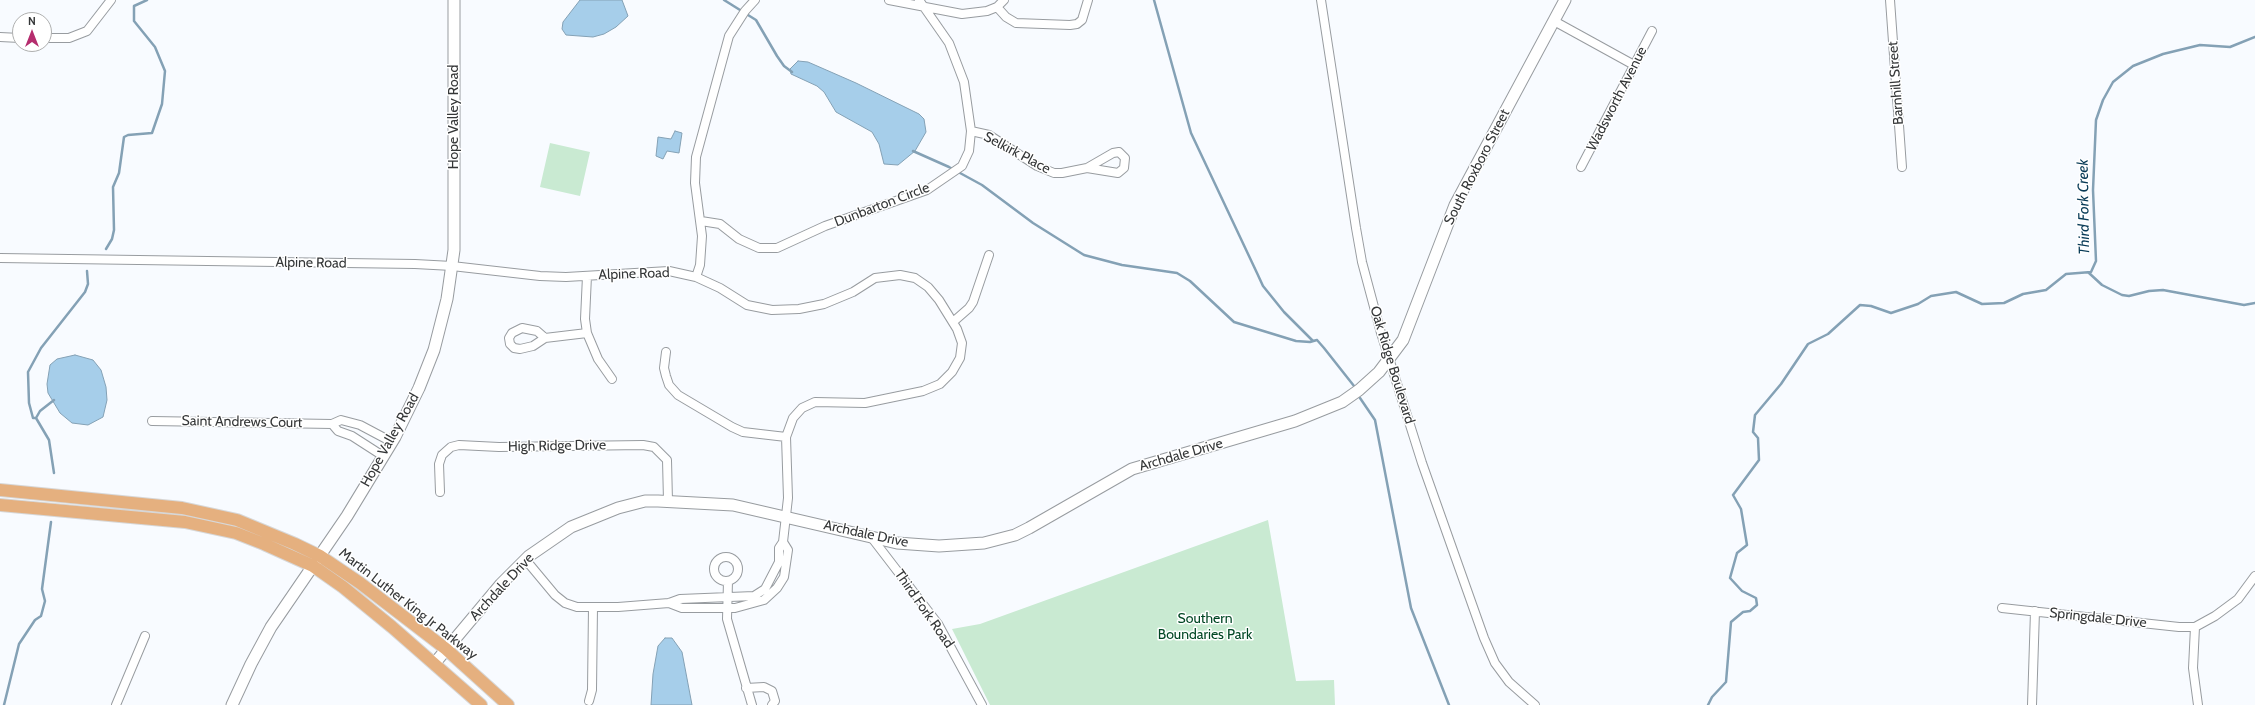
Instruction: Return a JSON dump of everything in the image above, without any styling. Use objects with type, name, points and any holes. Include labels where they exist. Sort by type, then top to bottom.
[{"type":"main road","name":"Martin Luther King Jr Parkway","points":[[0,490],[182,508],[207,512],[259,529],[320,556],[360,583],[446,649],[508,705]]},
{"type":"main road","name":"Martin Luther King Jr Parkway","points":[[0,505],[185,522],[236,533],[264,544],[313,566],[366,604],[481,705]]},
{"type":"street","points":[[52,38],[69,38],[87,31],[111,0]]},
{"type":"street","name":"Hope Valley Road","points":[[232,705],[271,627],[320,556],[392,442],[414,400],[434,350],[447,298],[452,266],[454,0]]},
{"type":"street","points":[[696,277],[701,251],[701,221],[695,171],[701,136],[729,36],[745,11],[755,0]]},
{"type":"street","points":[[889,0],[926,9],[962,14],[975,14],[997,7],[1004,0]]},
{"type":"street","name":"Dunbarton Circle","points":[[701,221],[720,224],[739,239],[759,248],[777,248],[825,226],[901,200],[937,184],[962,166],[969,150],[971,131],[968,99],[956,58],[949,44],[919,0]]},
{"type":"street","points":[[997,7],[1006,17],[1016,22],[1070,25],[1077,24],[1082,20],[1088,0]]},
{"type":"street","name":"Oak Ridge Boulevard","points":[[1321,0],[1338,121],[1362,262],[1390,360],[1422,463],[1484,638],[1495,663],[1509,682],[1535,705]]},
{"type":"street","name":"South Roxboro Street","points":[[1390,360],[1408,328],[1454,205],[1564,0]]},
{"type":"street","name":"Barnhill Street","points":[[1890,0],[1902,167]]},
{"type":"street","points":[[1554,21],[1634,65]]},
{"type":"street","name":"Wadsworth Avenue","points":[[1581,167],[1652,31]]},
{"type":"street","points":[[0,37],[12,38]]},
{"type":"street","name":"Selkirk Place","points":[[971,131],[994,138],[1045,170],[1062,174],[1087,168]]},
{"type":"street","points":[[953,322],[969,308],[989,255]]},
{"type":"street","name":"Alpine Road","points":[[0,258],[452,266],[540,276],[587,276],[659,270],[696,277],[720,288],[747,305],[764,309],[785,310],[824,304],[853,292],[875,278],[900,275],[915,278],[928,287],[939,300],[953,322],[962,343],[960,358],[952,372],[940,384],[923,391],[865,403],[815,402],[802,408],[789,425],[786,437],[787,516],[783,542],[779,548],[779,562],[765,589],[754,596],[680,599],[669,603]]},
{"type":"street","points":[[587,276],[585,319],[587,334],[598,359],[612,379]]},
{"type":"street","points":[[545,338],[587,334]]},
{"type":"street","points":[[666,352],[664,368],[666,376],[669,385],[678,395],[743,432],[786,437]]},
{"type":"street","name":"Archdale Drive","points":[[434,664],[501,584],[525,559],[555,537],[588,519],[618,508],[645,502],[668,501],[733,505],[787,516],[897,543],[939,546],[984,543],[1015,535],[1132,469],[1296,421],[1329,408],[1359,390],[1390,360]]},
{"type":"street","name":"Saint Andrews Court","points":[[152,421],[332,424],[340,420],[360,425],[392,442]]},
{"type":"street","points":[[332,424],[338,431],[352,436],[383,456]]},
{"type":"street","name":"High Ridge Drive","points":[[440,492],[440,464],[442,455],[450,447],[459,445],[499,447],[643,445],[654,447],[667,460],[668,501]]},
{"type":"street","name":"Third Fork Road","points":[[872,538],[943,633],[982,705]]},
{"type":"street","points":[[525,559],[555,595],[565,603],[577,607],[618,607],[669,603],[682,608],[741,608],[764,600],[777,588],[784,577],[788,564],[788,550],[783,542]]},
{"type":"street","points":[[2198,705],[2193,668],[2195,626],[2231,605],[2254,580]]},
{"type":"street","points":[[728,581],[727,619],[752,705]]},
{"type":"street","points":[[589,701],[592,690],[593,607]]},
{"type":"street","name":"Springdale Drive","points":[[2002,608],[2179,627],[2195,626]]},
{"type":"street","points":[[2032,705],[2035,611]]},
{"type":"street","points":[[116,705],[145,636]]},
{"type":"street","points":[[746,688],[764,687],[772,691],[775,701],[772,705]]},
{"type":"green space","points":[[550,143],[590,152],[580,196],[540,187]]},
{"type":"green space","name":"Southern Boundaries Park","points":[[1268,520],[1296,681],[1334,680],[1335,705],[990,705],[952,629],[980,624]]},
{"type":"water","points":[[580,0],[622,0],[628,16],[616,27],[604,34],[593,37],[566,35],[562,29],[563,22]]},
{"type":"water","points":[[798,61],[808,62],[856,83],[919,114],[924,119],[926,132],[915,151],[898,165],[884,164],[879,144],[872,132],[836,112],[824,92],[817,86],[791,74],[790,69]]},
{"type":"water","points":[[675,131],[682,133],[679,153],[667,151],[663,159],[656,156],[658,137],[671,139]]},
{"type":"water","points":[[75,355],[93,360],[101,370],[106,387],[107,400],[103,417],[88,425],[72,423],[60,413],[48,393],[47,384],[50,365],[57,359]]},
{"type":"water","points":[[665,638],[672,638],[682,652],[692,705],[651,705],[653,674],[658,646]]},
{"type":"waterway","points":[[106,249],[112,239],[114,230],[113,187],[119,173],[124,137],[128,135],[152,133],[162,104],[165,71],[155,47],[134,21],[134,6],[147,0]]},
{"type":"waterway","points":[[724,0],[756,20],[777,56],[784,66],[792,72]]},
{"type":"waterway","points":[[1154,0],[1191,133],[1263,286],[1284,312],[1313,341],[1317,340],[1354,386]]},
{"type":"waterway","name":"Third Fork Creek","points":[[1708,705],[1712,697],[1726,682],[1731,622],[1743,612],[1750,611],[1757,605],[1756,598],[1742,591],[1730,578],[1737,553],[1747,545],[1741,509],[1733,495],[1759,460],[1758,438],[1753,432],[1755,415],[1781,384],[1808,344],[1828,334],[1860,305],[1871,306],[1891,313],[1918,304],[1931,296],[1956,292],[1982,304],[2004,303],[2023,294],[2046,290],[2066,274],[2091,272],[2096,261],[2093,190],[2096,120],[2103,100],[2113,82],[2133,66],[2163,54],[2200,45],[2230,47],[2255,37]]},
{"type":"waterway","points":[[913,151],[949,167],[982,185],[1033,223],[1084,255],[1122,265],[1177,273],[1190,281],[1234,322],[1296,341],[1310,342],[1317,340]]},
{"type":"waterway","points":[[54,473],[49,440],[36,418],[33,418],[29,403],[28,372],[41,348],[85,292],[88,284],[87,271]]},
{"type":"waterway","points":[[2089,273],[2102,285],[2122,295],[2129,296],[2149,291],[2163,290],[2244,305],[2255,303]]},
{"type":"waterway","points":[[1360,398],[1375,420],[1411,608],[1449,705]]},
{"type":"waterway","points":[[36,418],[40,411],[54,400]]},
{"type":"waterway","points":[[4,705],[19,644],[35,620],[41,616],[45,601],[42,589],[51,522]]}]
